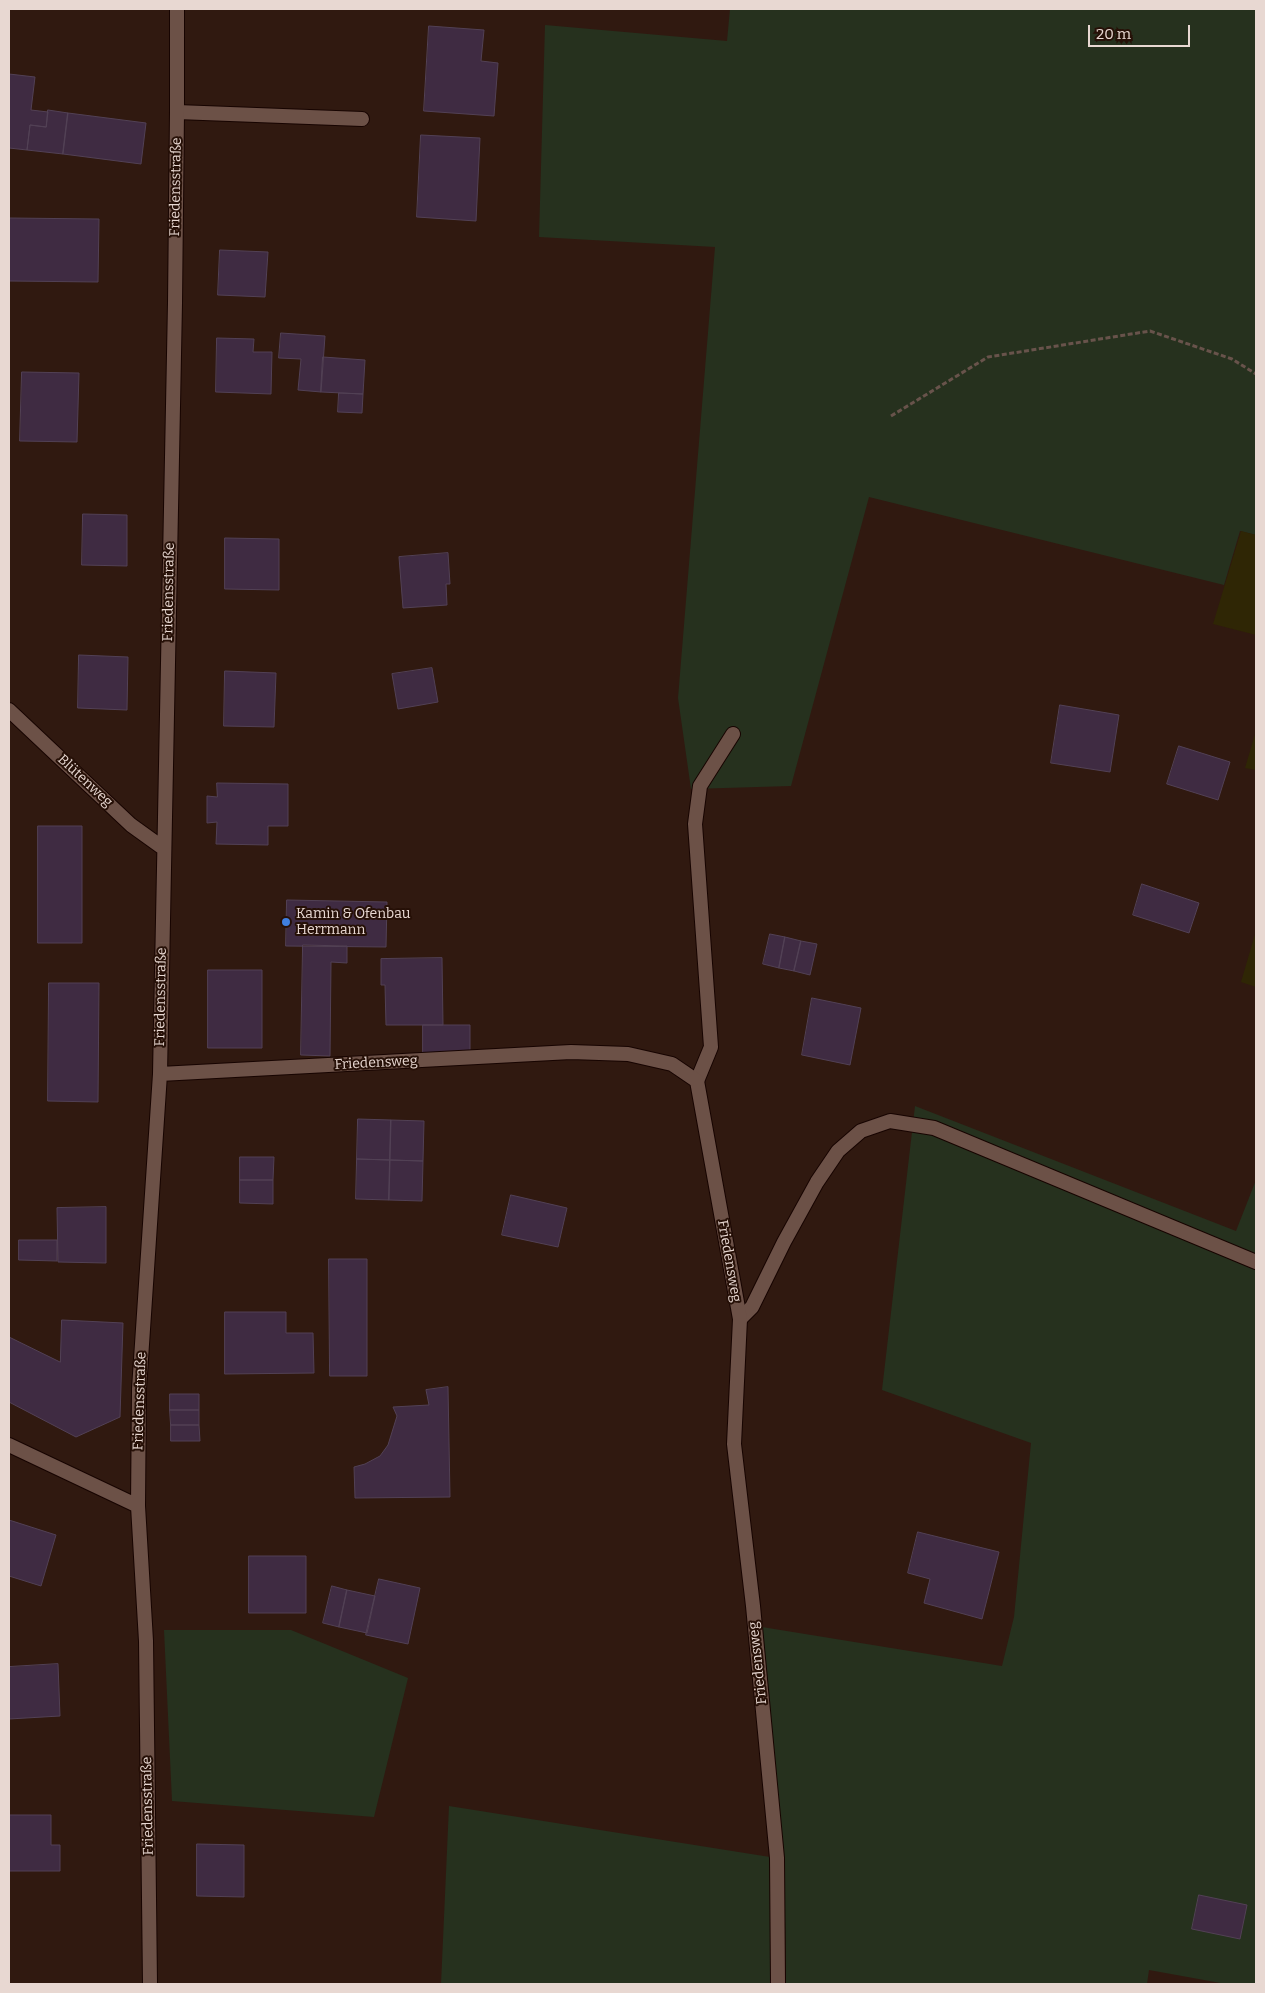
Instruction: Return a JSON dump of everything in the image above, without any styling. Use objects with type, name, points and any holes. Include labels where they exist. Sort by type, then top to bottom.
[{"type":"street","name":"Friedensstraße","points":[[150,1984],[146,1641],[138,1506],[139,1389],[160,1074],[170,551],[177,9]]},
{"type":"street","points":[[177,112],[362,120]]},
{"type":"street","name":"Blütenweg","points":[[9,710],[131,825],[163,848]]},
{"type":"street","points":[[697,1082],[711,1047],[696,814],[700,786],[734,734]]},
{"type":"street","name":"Friedensweg","points":[[160,1074],[571,1052],[628,1054],[672,1064],[697,1082],[740,1319],[734,1444],[753,1606],[778,1858],[778,1984]]},
{"type":"street","points":[[740,1319],[752,1307],[784,1242],[817,1182],[838,1151],[861,1131],[890,1121],[934,1128],[1256,1262]]},
{"type":"street","points":[[9,1445],[138,1506]]},
{"type":"path","points":[[891,416],[988,357],[1150,331],[1232,359],[1256,374]]},
{"type":"green space","points":[[730,9],[1256,9],[1256,535],[1240,531],[1224,585],[869,497],[791,786],[691,789],[678,698],[715,247],[539,237],[545,25],[727,41]]},
{"type":"green space","points":[[915,1106],[1236,1231],[1256,1180],[1256,1984],[1226,1984],[1149,1970],[1147,1984],[786,1984],[784,1858],[762,1627],[1002,1666],[1014,1617],[1031,1443],[882,1390]]},
{"type":"green space","points":[[164,1630],[291,1630],[408,1678],[374,1817],[172,1801]]},
{"type":"green space","points":[[449,1806],[770,1857],[771,1984],[441,1984]]},
{"type":"sand","points":[[1241,531],[1256,535],[1256,635],[1213,624]]},
{"type":"sand","points":[[1256,731],[1256,770],[1245,768]]},
{"type":"sand","points":[[1256,931],[1256,987],[1241,982]]},
{"type":"building","points":[[429,26],[484,30],[481,61],[498,63],[494,116],[424,111]]},
{"type":"building","points":[[9,74],[35,77],[31,110],[48,112],[46,127],[30,125],[27,150],[9,148]]},
{"type":"building","points":[[48,110],[68,113],[63,154],[27,150],[30,125],[46,127]]},
{"type":"building","points":[[68,113],[146,123],[141,164],[63,154]]},
{"type":"building","points":[[421,135],[480,138],[476,221],[417,217]]},
{"type":"building","points":[[9,218],[99,219],[98,282],[9,281]]},
{"type":"building","points":[[220,250],[268,252],[265,297],[218,295]]},
{"type":"building","points":[[281,333],[325,336],[321,392],[298,390],[301,359],[279,358]]},
{"type":"building","points":[[217,338],[254,339],[253,352],[272,352],[271,394],[216,392]]},
{"type":"building","points":[[323,357],[365,360],[363,394],[321,392]]},
{"type":"building","points":[[22,372],[79,373],[77,442],[20,441]]},
{"type":"building","points":[[339,393],[363,394],[362,413],[338,412]]},
{"type":"building","points":[[83,514],[127,515],[127,566],[82,565]]},
{"type":"building","points":[[225,538],[279,539],[279,590],[225,589]]},
{"type":"building","points":[[448,553],[450,584],[446,584],[447,605],[403,608],[399,557]]},
{"type":"building","points":[[79,655],[128,657],[127,710],[78,708]]},
{"type":"building","points":[[432,668],[438,702],[398,709],[392,674]]},
{"type":"building","points":[[225,671],[276,673],[274,727],[224,726]]},
{"type":"building","points":[[1060,705],[1119,715],[1110,772],[1051,763]]},
{"type":"building","points":[[1179,746],[1230,762],[1218,800],[1167,784]]},
{"type":"building","points":[[217,783],[288,784],[288,826],[268,826],[268,845],[216,844],[217,822],[207,823],[207,796],[217,797]]},
{"type":"building","points":[[38,826],[82,826],[82,943],[38,943]]},
{"type":"building","points":[[1142,884],[1199,903],[1189,933],[1133,915]]},
{"type":"building","points":[[287,900],[387,902],[386,947],[286,946]]},
{"type":"building","points":[[770,934],[785,937],[779,968],[763,964]]},
{"type":"building","points":[[785,937],[801,941],[794,971],[779,968]]},
{"type":"building","points":[[801,941],[817,944],[810,975],[794,971]]},
{"type":"building","points":[[303,945],[347,946],[347,963],[331,962],[330,1056],[301,1055]]},
{"type":"building","points":[[442,958],[443,1025],[386,1025],[385,985],[381,985],[381,959]]},
{"type":"building","points":[[208,970],[262,970],[262,1048],[208,1048]]},
{"type":"building","points":[[49,983],[99,983],[98,1102],[48,1101]]},
{"type":"building","points":[[812,998],[861,1008],[850,1065],[802,1055]]},
{"type":"building","points":[[423,1025],[470,1025],[470,1053],[423,1053]]},
{"type":"building","points":[[358,1119],[391,1120],[390,1160],[357,1159]]},
{"type":"building","points":[[391,1120],[424,1121],[423,1161],[390,1160]]},
{"type":"building","points":[[240,1157],[274,1157],[273,1180],[240,1180]]},
{"type":"building","points":[[357,1159],[390,1160],[389,1200],[356,1199]]},
{"type":"building","points":[[390,1160],[423,1161],[422,1201],[389,1200]]},
{"type":"building","points":[[240,1180],[273,1180],[273,1204],[240,1203]]},
{"type":"building","points":[[511,1195],[567,1208],[558,1247],[502,1235]]},
{"type":"building","points":[[106,1207],[106,1263],[58,1262],[57,1208]]},
{"type":"building","points":[[19,1240],[57,1240],[57,1261],[19,1260]]},
{"type":"building","points":[[329,1259],[367,1259],[367,1376],[330,1376]]},
{"type":"building","points":[[225,1312],[286,1312],[286,1333],[313,1333],[314,1373],[225,1374]]},
{"type":"building","points":[[62,1320],[123,1323],[120,1417],[76,1437],[9,1402],[9,1337],[60,1362]]},
{"type":"building","points":[[448,1387],[450,1497],[355,1498],[354,1467],[365,1464],[380,1456],[388,1445],[397,1416],[393,1407],[429,1405],[426,1390]]},
{"type":"building","points":[[170,1394],[199,1394],[199,1410],[170,1410]]},
{"type":"building","points":[[170,1410],[199,1410],[199,1425],[171,1425]]},
{"type":"building","points":[[171,1425],[199,1425],[200,1441],[171,1441]]},
{"type":"building","points":[[9,1520],[56,1535],[41,1586],[9,1576]]},
{"type":"building","points":[[918,1532],[999,1552],[982,1619],[924,1603],[930,1579],[908,1573]]},
{"type":"building","points":[[249,1556],[306,1556],[306,1613],[249,1613]]},
{"type":"building","points":[[379,1579],[420,1588],[408,1644],[366,1635]]},
{"type":"building","points":[[332,1586],[347,1590],[339,1627],[323,1623]]},
{"type":"building","points":[[347,1590],[375,1596],[367,1633],[339,1627]]},
{"type":"building","points":[[58,1664],[60,1716],[9,1719],[9,1667]]},
{"type":"building","points":[[9,1815],[51,1815],[51,1845],[60,1845],[60,1871],[9,1871]]},
{"type":"building","points":[[197,1844],[244,1845],[244,1897],[197,1896]]},
{"type":"building","points":[[1199,1895],[1247,1905],[1240,1939],[1192,1929]]},
{"type":"place","name":"Kamin & Ofenbau Herrmann","points":[[286,922]]}]
